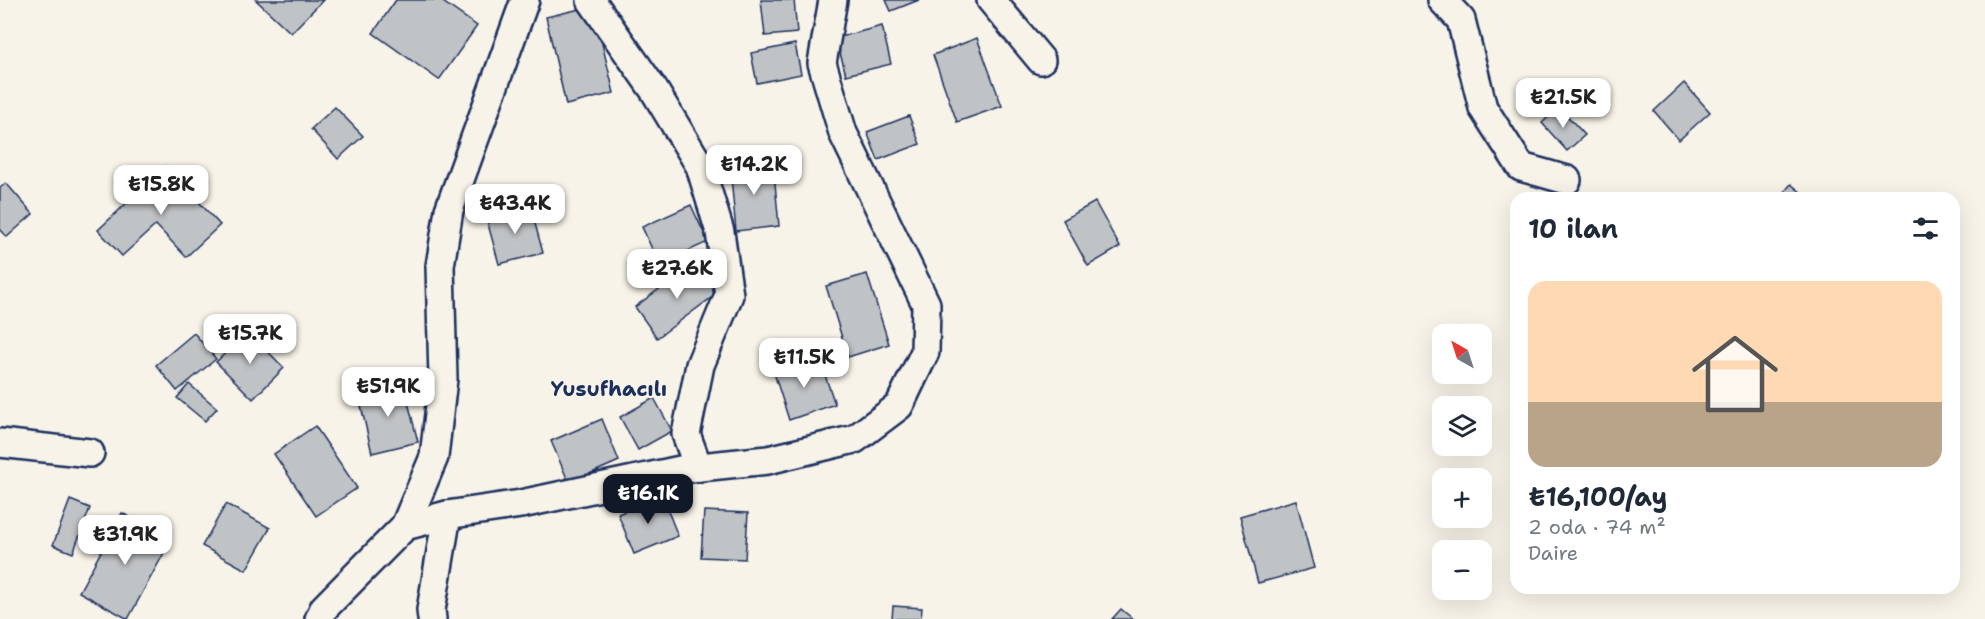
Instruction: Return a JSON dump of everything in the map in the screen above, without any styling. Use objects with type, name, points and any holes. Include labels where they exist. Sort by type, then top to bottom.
[{"type":"street","points":[[319,619],[324,608],[405,526],[434,457],[443,379],[440,266],[449,210],[525,0]]},
{"type":"street","points":[[591,0],[654,90],[700,166],[720,232],[729,295],[700,364],[686,434],[698,467]]},
{"type":"street","points":[[405,526],[447,514],[521,504],[698,467],[768,460],[855,439],[899,406],[925,352],[926,304],[843,133],[822,63],[833,0]]},
{"type":"street","points":[[991,0],[1041,60]]},
{"type":"street","points":[[1442,0],[1461,20],[1483,108],[1521,167],[1567,180]]},
{"type":"street","points":[[0,443],[90,453]]},
{"type":"street","points":[[432,619],[431,610],[447,514]]},
{"type":"building","points":[[256,0],[323,0],[291,33]]},
{"type":"building","points":[[396,0],[440,0],[477,26],[439,80],[373,33]]},
{"type":"building","points":[[761,0],[794,0],[797,33],[765,36]]},
{"type":"building","points":[[886,0],[919,0],[891,11]]},
{"type":"building","points":[[593,6],[614,93],[566,105],[546,17]]},
{"type":"building","points":[[882,26],[891,64],[846,75],[836,38]]},
{"type":"building","points":[[977,38],[1002,106],[957,122],[933,55]]},
{"type":"building","points":[[795,44],[801,74],[757,83],[751,53]]},
{"type":"building","points":[[1684,83],[1710,112],[1679,140],[1654,111]]},
{"type":"building","points":[[335,107],[363,136],[338,159],[311,129]]},
{"type":"building","points":[[1559,107],[1585,135],[1567,151],[1542,123]]},
{"type":"building","points":[[909,116],[920,144],[878,160],[867,132]]},
{"type":"building","points":[[773,162],[779,226],[736,231],[730,167]]},
{"type":"building","points":[[166,166],[220,225],[186,257],[156,225],[122,256],[98,230]]},
{"type":"building","points":[[6,183],[33,214],[7,237],[0,229],[0,188]]},
{"type":"building","points":[[1791,184],[1801,192],[1784,192]]},
{"type":"building","points":[[1095,202],[1120,247],[1088,266],[1063,220]]},
{"type":"building","points":[[530,205],[543,253],[499,264],[486,217]]},
{"type":"building","points":[[691,205],[708,242],[659,264],[642,227]]},
{"type":"building","points":[[697,261],[719,292],[657,338],[635,307]]},
{"type":"building","points":[[867,274],[889,344],[848,357],[826,286]]},
{"type":"building","points":[[248,331],[284,368],[253,399],[216,362]]},
{"type":"building","points":[[194,333],[216,359],[177,391],[156,365]]},
{"type":"building","points":[[819,358],[835,404],[789,420],[774,373]]},
{"type":"building","points":[[403,382],[418,442],[372,453],[358,393]]},
{"type":"building","points":[[189,384],[217,408],[205,421],[177,398]]},
{"type":"building","points":[[654,398],[672,431],[638,450],[620,417]]},
{"type":"building","points":[[602,419],[619,461],[569,483],[551,441]]},
{"type":"building","points":[[315,426],[357,488],[316,516],[274,454]]},
{"type":"building","points":[[662,496],[678,536],[634,554],[618,514]]},
{"type":"building","points":[[70,500],[90,508],[73,553],[53,545]]},
{"type":"building","points":[[1296,500],[1314,568],[1258,583],[1240,516]]},
{"type":"building","points":[[226,504],[270,528],[246,570],[202,546]]},
{"type":"building","points":[[704,511],[748,513],[745,559],[701,557]]},
{"type":"building","points":[[122,513],[171,540],[128,619],[79,592]]},
{"type":"building","points":[[893,606],[922,608],[921,619],[892,619]]},
{"type":"building","points":[[1121,609],[1133,619],[1112,619]]},
{"type":"district","name":"Yusufhacılı","points":[[609,389]]}]
